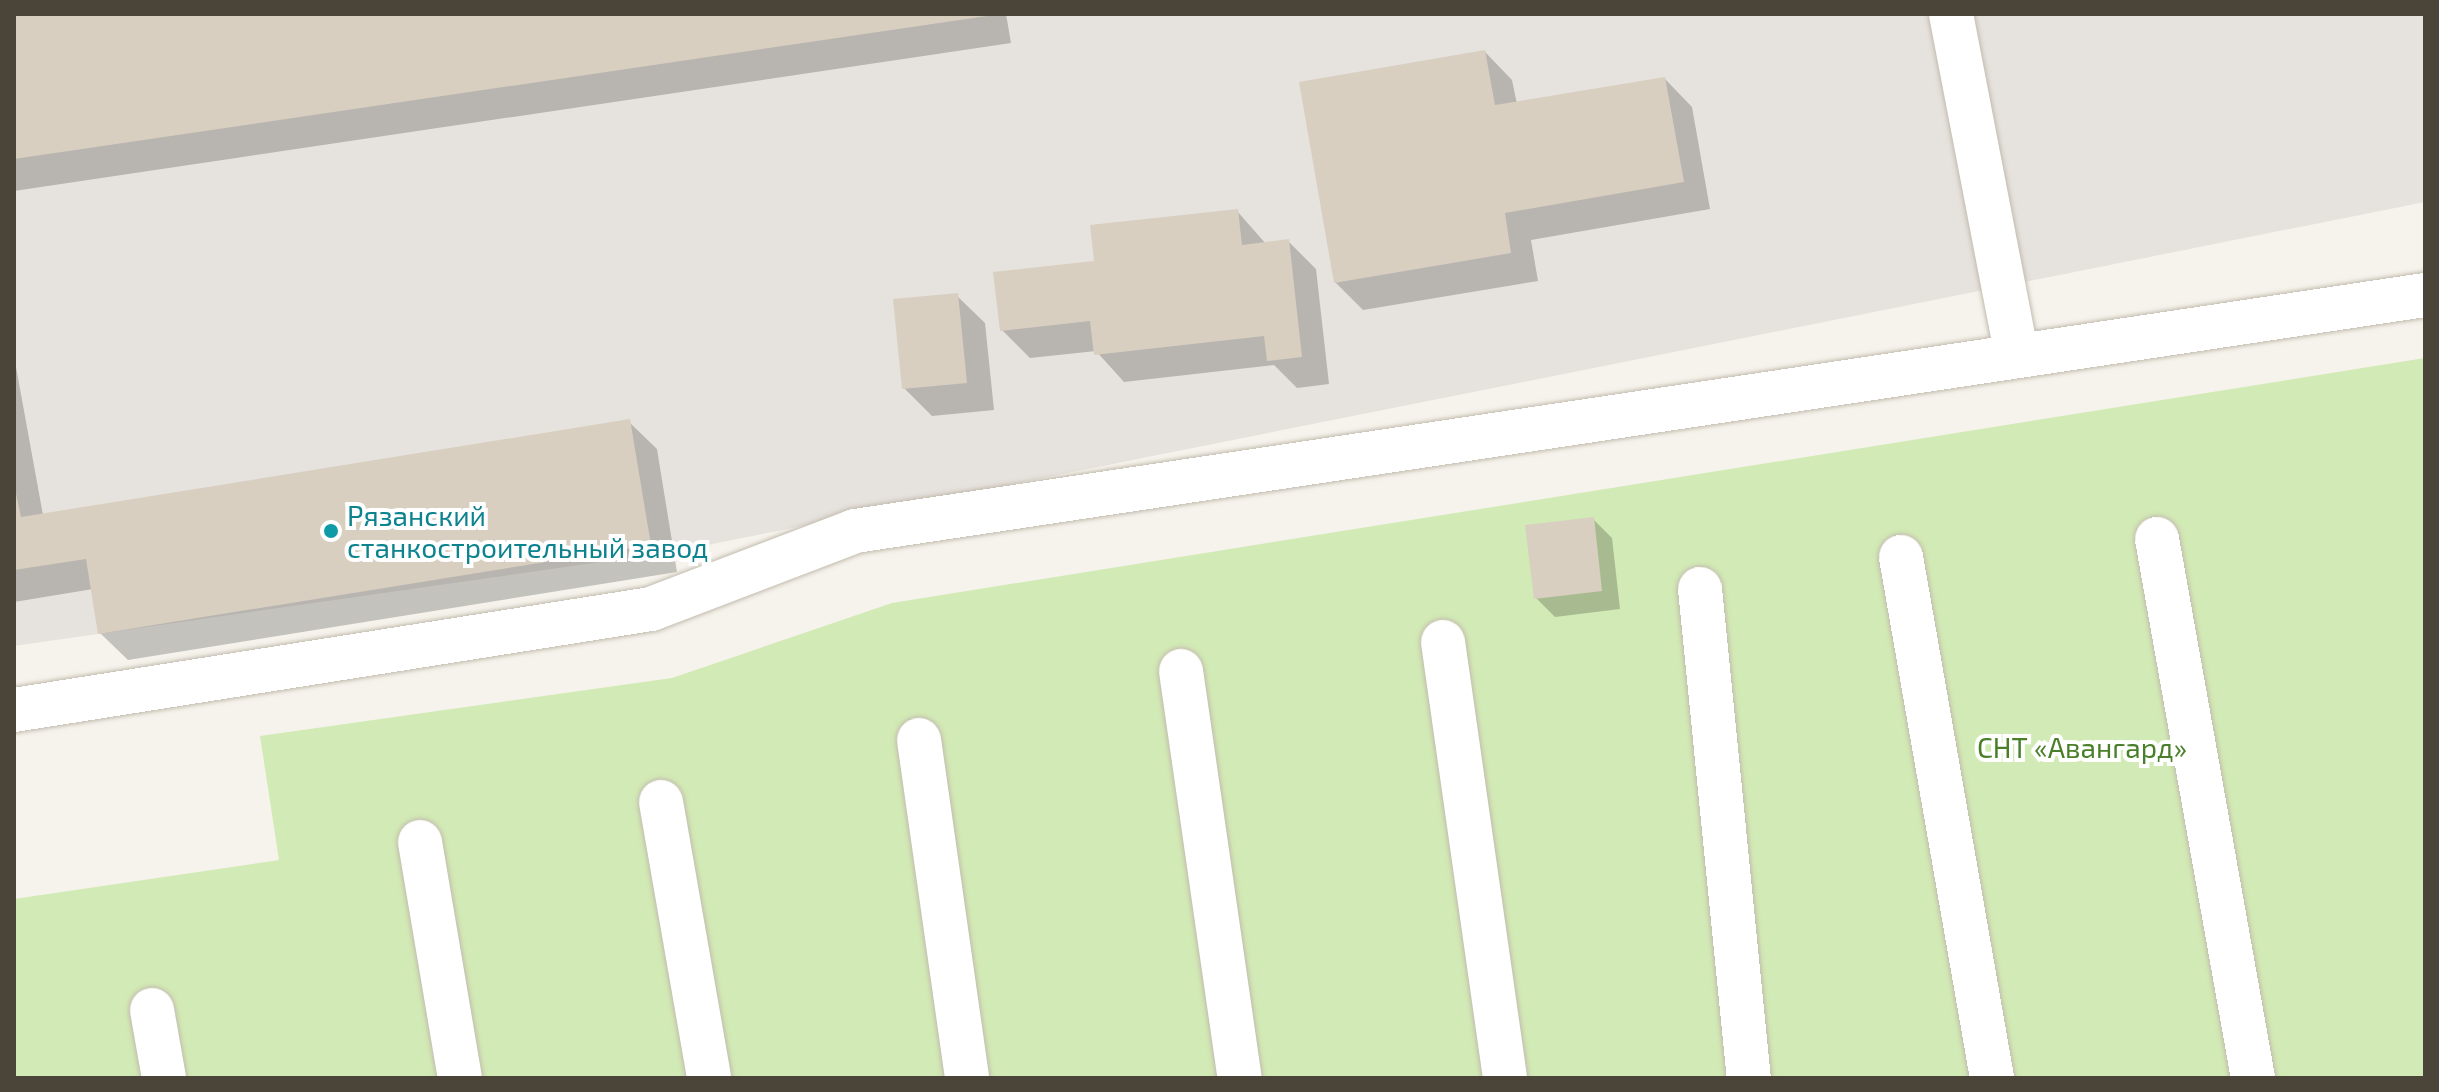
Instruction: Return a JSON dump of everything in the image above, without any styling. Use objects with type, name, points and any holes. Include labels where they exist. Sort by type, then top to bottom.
[{"type":"street","points":[[1951,14],[2017,356]]},
{"type":"street","points":[[14,710],[651,609],[855,531],[2425,295]]},
{"type":"street","points":[[2157,539],[2253,1078]]},
{"type":"street","points":[[1901,557],[1992,1078]]},
{"type":"street","points":[[1700,589],[1749,1078]]},
{"type":"street","points":[[1443,642],[1505,1078]]},
{"type":"street","points":[[1181,671],[1240,1078]]},
{"type":"street","points":[[919,740],[967,1078]]},
{"type":"street","points":[[661,802],[709,1078]]},
{"type":"street","points":[[420,842],[460,1078]]},
{"type":"street","points":[[152,1010],[164,1078]]},
{"type":"shaded area","points":[[14,14],[2425,14],[2425,202],[677,551],[14,646]]},
{"type":"green space","name":"СНТ «Авангард»","points":[[2425,358],[2425,1078],[14,1078],[14,899],[279,860],[260,736],[672,678],[892,603]]},
{"type":"building","points":[[14,14],[986,14],[987,16],[14,159]]},
{"type":"building","points":[[1485,50],[1495,105],[1665,77],[1684,182],[1505,213],[1511,253],[1334,283],[1299,82]]},
{"type":"building","points":[[1238,209],[1242,245],[1289,239],[1302,357],[1267,361],[1264,336],[1094,355],[1090,321],[1000,331],[993,272],[1094,261],[1090,225]]},
{"type":"building","points":[[958,293],[967,383],[902,389],[893,299]]},
{"type":"building","name":"Рязанский станкостроительный завод","points":[[630,419],[651,545],[98,634],[86,559],[14,570],[14,484],[21,517]]},
{"type":"building","points":[[1594,517],[1602,591],[1534,599],[1525,525]]},
{"type":"place","name":"Рязанский станкостроительный завод","points":[[331,531]]}]
